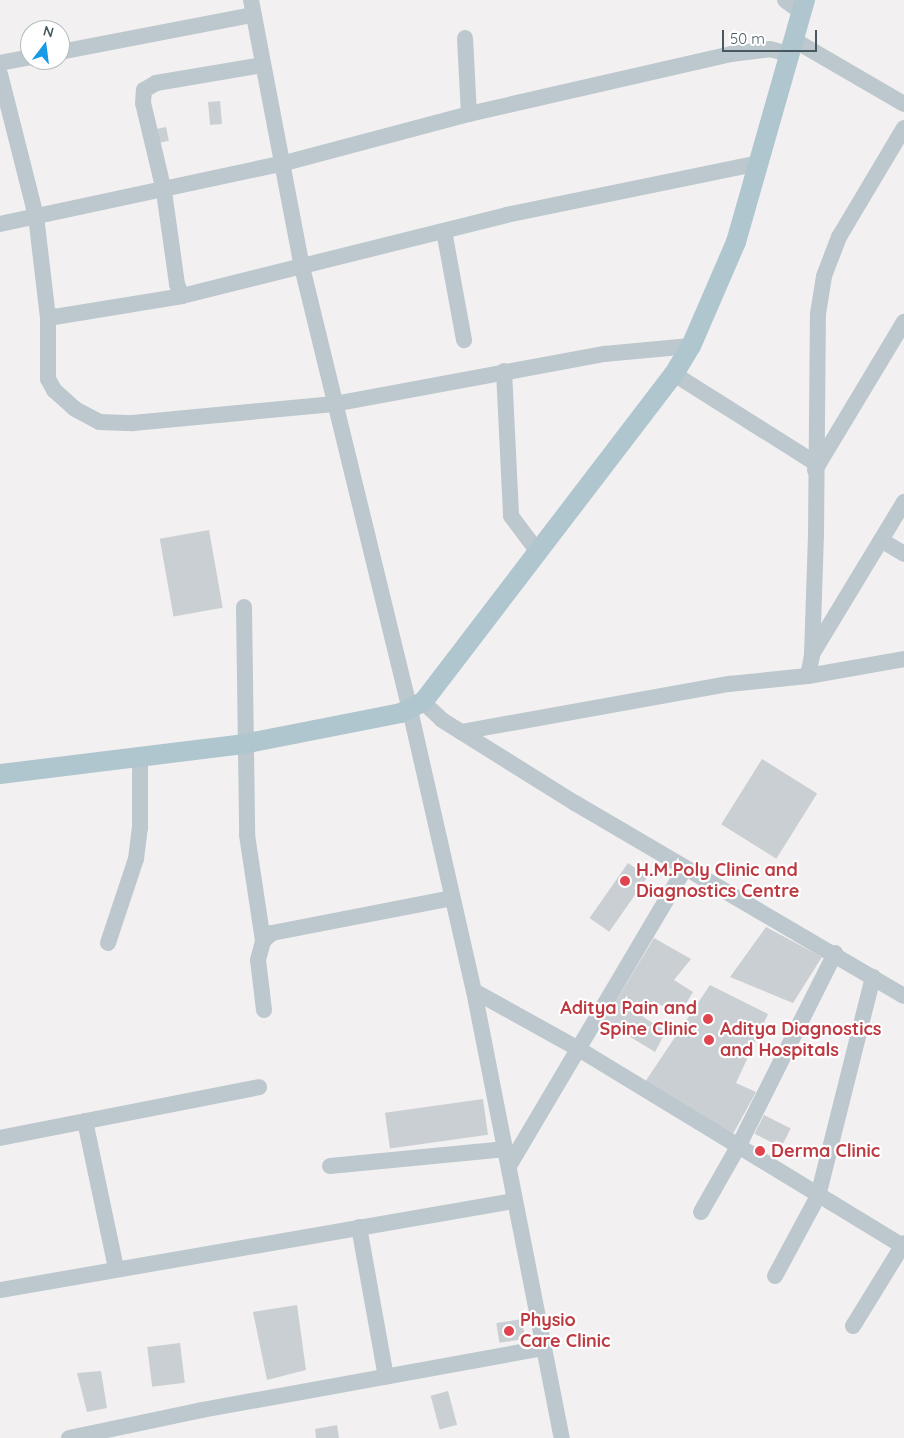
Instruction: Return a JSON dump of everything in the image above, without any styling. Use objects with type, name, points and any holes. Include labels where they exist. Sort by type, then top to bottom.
[{"type":"main road","points":[[0,774],[247,743],[416,706],[538,552],[674,374],[691,346],[736,242],[803,6]]},
{"type":"street","points":[[785,0],[803,6]]},
{"type":"street","points":[[70,50],[252,7],[302,267],[334,404],[416,706],[452,898],[474,991],[506,1149],[542,1348],[562,1438]]},
{"type":"street","points":[[465,38],[469,114]]},
{"type":"street","points":[[0,224],[281,164],[469,114],[751,50],[792,47],[904,104]]},
{"type":"street","points":[[0,63],[20,59]]},
{"type":"street","points":[[182,296],[177,284],[164,190],[143,103],[144,90],[156,84],[262,65]]},
{"type":"street","points":[[0,74],[36,216],[48,318],[48,379],[75,410],[98,422],[134,423],[334,404],[504,370],[604,354],[691,346]]},
{"type":"street","points":[[808,676],[812,655],[818,314],[824,276],[839,237],[904,128]]},
{"type":"street","points":[[48,318],[182,296],[444,231],[668,179],[759,163]]},
{"type":"street","points":[[444,231],[464,340]]},
{"type":"street","points":[[814,466],[904,322]]},
{"type":"street","points":[[504,370],[511,516],[538,552]]},
{"type":"street","points":[[674,374],[814,466]]},
{"type":"street","points":[[812,655],[904,502]]},
{"type":"street","points":[[881,540],[904,554]]},
{"type":"street","points":[[244,606],[247,835],[263,940],[258,960],[264,1010]]},
{"type":"street","points":[[461,732],[729,684],[808,676],[904,659]]},
{"type":"street","points":[[416,706],[685,868],[835,953],[904,996]]},
{"type":"street","points":[[108,943],[136,859],[140,818],[140,757]]},
{"type":"street","points":[[509,1166],[685,868]]},
{"type":"street","points":[[263,940],[282,930],[452,898]]},
{"type":"street","points":[[701,1212],[738,1147],[835,953]]},
{"type":"street","points":[[775,1276],[818,1196],[873,977]]},
{"type":"street","points":[[474,991],[577,1048],[818,1196],[903,1245],[853,1326]]},
{"type":"street","points":[[0,1138],[259,1087]]},
{"type":"street","points":[[85,1121],[116,1268]]},
{"type":"street","points":[[330,1166],[506,1149]]},
{"type":"street","points":[[0,1290],[116,1268],[514,1201]]},
{"type":"street","points":[[359,1227],[386,1377]]},
{"type":"street","points":[[69,1438],[542,1348]]},
{"type":"building","points":[[220,101],[222,124],[210,125],[208,102]]},
{"type":"building","points":[[166,127],[169,141],[158,143],[155,129]]},
{"type":"building","points":[[209,530],[223,608],[173,616],[160,539]]},
{"type":"building","points":[[762,759],[817,793],[776,859],[721,824]]},
{"type":"building","points":[[628,863],[648,877],[609,932],[590,918]]},
{"type":"building","points":[[766,927],[822,957],[793,1003],[730,977]]},
{"type":"building","points":[[654,938],[691,959],[674,980],[693,992],[679,1015],[653,1001],[643,1017],[666,1031],[655,1052],[604,1021]]},
{"type":"building","points":[[710,985],[768,1014],[736,1083],[756,1092],[733,1134],[643,1085]]},
{"type":"building","points":[[483,1099],[488,1135],[390,1148],[385,1113]]},
{"type":"building","points":[[764,1115],[791,1129],[781,1147],[754,1134]]},
{"type":"building","points":[[297,1305],[306,1370],[267,1380],[253,1312]]},
{"type":"building","points":[[522,1319],[525,1339],[499,1343],[496,1323]]},
{"type":"building","points":[[180,1343],[185,1383],[152,1387],[147,1347]]},
{"type":"building","points":[[101,1371],[107,1408],[87,1412],[77,1373]]},
{"type":"building","points":[[448,1391],[457,1425],[440,1429],[431,1396]]},
{"type":"building","points":[[337,1425],[339,1438],[316,1438],[315,1429]]},
{"type":"place","name":"H.M.Poly Clinic and Diagnostics Centre","points":[[625,881]]},
{"type":"place","name":"Aditya Pain and Spine Clinic","points":[[708,1019]]},
{"type":"place","name":"Aditya Diagnostics and Hospitals","points":[[709,1040]]},
{"type":"place","name":"Derma Clinic","points":[[760,1151]]},
{"type":"place","name":"Physio Care Clinic","points":[[509,1331]]}]
